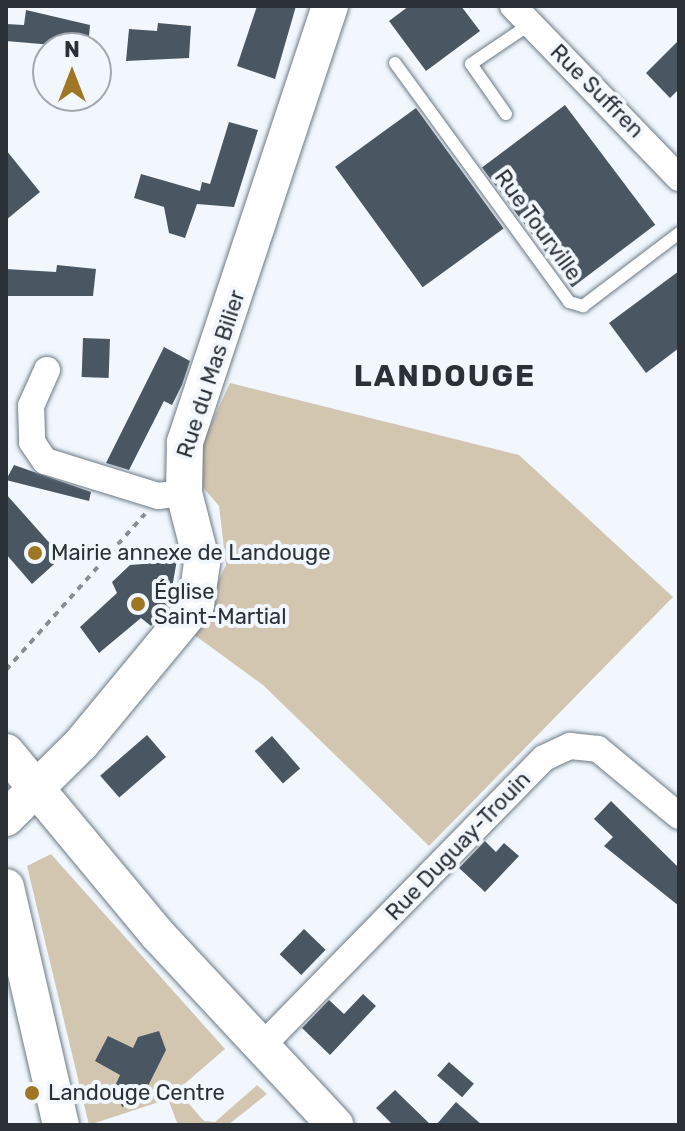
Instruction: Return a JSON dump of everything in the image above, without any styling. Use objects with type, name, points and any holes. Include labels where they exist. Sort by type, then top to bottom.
[{"type":"street","name":"Rue du Mas Bilier","points":[[6,818],[37,789],[196,605],[202,563],[171,494],[185,442],[330,6]]},
{"type":"street","name":"Rue Suffren","points":[[522,15],[679,178]]},
{"type":"street","points":[[47,370],[31,406],[32,442],[45,461],[171,494]]},
{"type":"street","name":"Rue Duguay-Trouin","points":[[259,1049],[544,758],[570,746],[598,749],[679,816]]},
{"type":"street","points":[[6,752],[259,1049],[335,1125]]},
{"type":"street","points":[[6,887],[61,1125]]},
{"type":"lane","points":[[506,114],[471,64],[522,15]]},
{"type":"lane","name":"Rue Tourville","points":[[395,63],[569,302],[583,306],[679,233]]},
{"type":"path","points":[[6,670],[171,494]]},
{"type":"shaded area","points":[[230,383],[519,455],[673,597],[429,846],[263,685],[182,626],[212,594],[226,565],[219,506],[189,471]]},
{"type":"shaded area","points":[[51,854],[225,1049],[182,1086],[183,1097],[204,1121],[215,1122],[257,1085],[267,1094],[228,1125],[178,1125],[168,1099],[89,1125],[27,866]]},
{"type":"building","points":[[257,6],[296,6],[275,79],[237,66]]},
{"type":"building","points":[[409,6],[461,6],[480,31],[426,71],[389,21]]},
{"type":"building","points":[[26,10],[90,25],[89,32],[32,32],[32,43],[6,41],[6,24],[24,25]]},
{"type":"building","points":[[158,23],[191,26],[189,58],[126,61],[129,29],[157,31]]},
{"type":"building","points":[[679,40],[679,89],[670,98],[646,73]]},
{"type":"building","points":[[565,105],[655,225],[572,287],[482,168]]},
{"type":"building","points":[[416,108],[504,229],[423,287],[335,167]]},
{"type":"building","points":[[229,122],[258,130],[234,207],[197,204],[185,238],[169,233],[164,207],[134,198],[141,174],[200,191],[202,182],[210,184]]},
{"type":"building","points":[[6,150],[40,192],[6,220]]},
{"type":"building","points":[[57,265],[96,269],[93,296],[6,296],[6,269],[56,272]]},
{"type":"building","points":[[679,271],[679,348],[646,373],[609,323]]},
{"type":"building","points":[[83,338],[110,339],[109,378],[82,377]]},
{"type":"building","points":[[164,347],[190,361],[172,405],[164,401],[129,470],[106,463]]},
{"type":"building","points":[[14,465],[91,492],[89,501],[6,480]]},
{"type":"building","points":[[6,494],[62,557],[32,584],[6,554]]},
{"type":"building","name":"Église Saint-Martial","points":[[178,554],[169,605],[151,626],[141,618],[99,653],[80,627],[117,593],[112,582],[130,565],[168,562]]},
{"type":"building","points":[[147,735],[166,757],[119,798],[100,776]]},
{"type":"building","points":[[272,736],[300,768],[283,784],[255,751]]},
{"type":"building","points":[[611,801],[679,868],[679,906],[604,846],[613,837],[594,819]]},
{"type":"building","points":[[485,841],[496,852],[504,843],[519,856],[485,892],[459,868]]},
{"type":"building","points":[[304,929],[326,950],[301,975],[280,954]]},
{"type":"building","points":[[363,994],[376,1006],[330,1055],[302,1028],[329,1000],[344,1014]]},
{"type":"building","points":[[159,1031],[166,1050],[141,1100],[122,1107],[115,1086],[120,1075],[95,1061],[108,1036],[133,1048],[138,1037]]},
{"type":"building","points":[[449,1062],[474,1084],[462,1097],[437,1076]]},
{"type":"building","points":[[395,1090],[431,1125],[393,1125],[376,1108]]},
{"type":"building","points":[[456,1102],[482,1125],[436,1125]]},
{"type":"place","name":"Mairie annexe de Landouge","points":[[35,553]]},
{"type":"place","name":"Église Saint-Martial","points":[[138,604]]},
{"type":"place","name":"Landouge Centre","points":[[32,1093]]},
{"type":"district","name":"LANDOUGE","points":[[445,376]]}]
